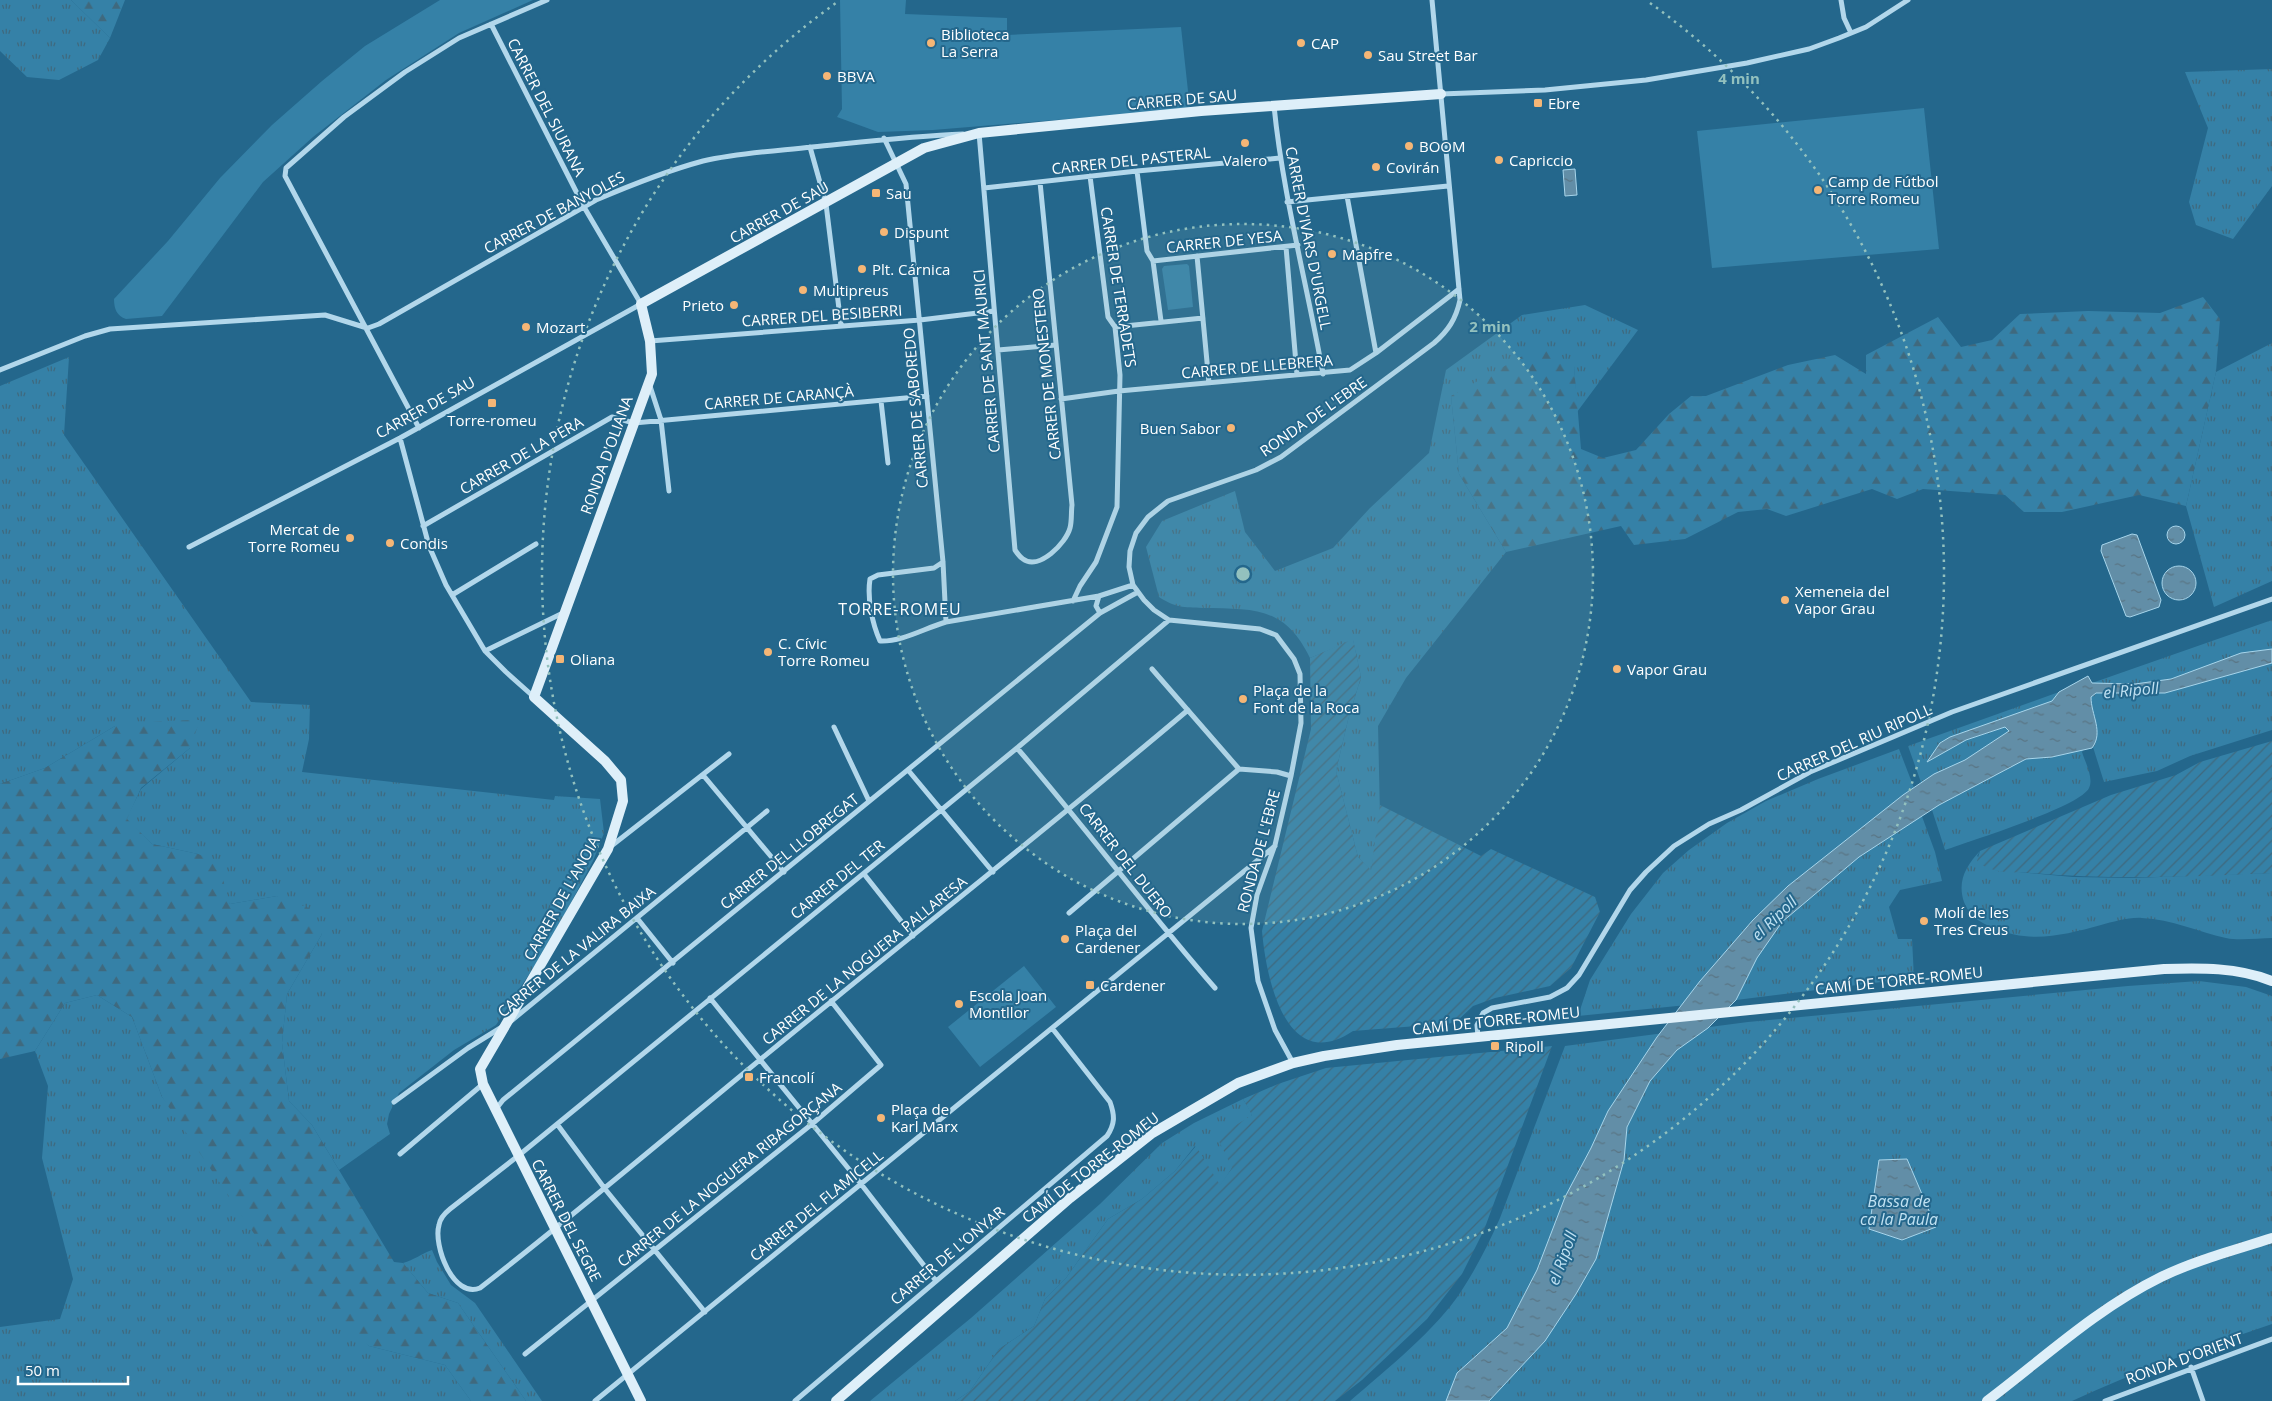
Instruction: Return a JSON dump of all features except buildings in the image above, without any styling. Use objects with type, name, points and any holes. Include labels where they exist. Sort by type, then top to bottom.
[{"type":"street","points":[[419,428],[368,328],[285,176],[286,168],[374,94],[460,38],[547,0]]},
{"type":"street","name":"RONDA DE L'EBRE","points":[[1133,586],[1129,567],[1130,551],[1136,533],[1148,517],[1168,502],[1256,470],[1288,452],[1444,335],[1457,314],[1460,300],[1432,0]]},
{"type":"street","points":[[1841,0],[1844,18],[1851,33]]},
{"type":"street","points":[[1441,94],[1545,90],[1646,80],[1747,63],[1809,49],[1851,33],[1866,27],[1908,0]]},
{"type":"street","name":"CARRER DEL SIURANA","points":[[491,24],[584,207],[641,304]]},
{"type":"street","name":"CARRER DE SAU","points":[[189,546],[419,428],[924,148],[978,133],[1274,106],[1441,94]]},
{"type":"street","name":"CARRER D'IVARS D'URGELL","points":[[1274,106],[1287,202],[1298,245],[1323,374]]},
{"type":"street","name":"CARRER DE BANYOLES","points":[[368,328],[379,324],[584,207],[633,184],[703,161],[761,151],[884,138],[978,133]]},
{"type":"street","name":"CARRER DE SANT MAURICI","points":[[978,133],[1015,550],[1024,560],[1033,561],[1048,556]]},
{"type":"street","points":[[884,138],[895,164]]},
{"type":"street","points":[[810,147],[826,204],[841,325]]},
{"type":"street","name":"CARRER DEL PASTERAL","points":[[984,188],[1280,158]]},
{"type":"street","name":"CARRER DE SABOREDO","points":[[895,164],[906,184],[927,396],[946,622]]},
{"type":"street","points":[[1137,171],[1147,251],[1153,261],[1161,321]]},
{"type":"street","name":"CARRER DE TERRADETS","points":[[1073,601],[1080,586],[1096,562],[1117,507],[1120,375],[1116,327],[1108,317],[1090,176]]},
{"type":"street","name":"CARRER DE MONESTERO","points":[[1040,182],[1072,505],[1070,529],[1060,548],[1048,556]]},
{"type":"street","points":[[1287,202],[1448,186]]},
{"type":"street","points":[[1347,196],[1376,354]]},
{"type":"street","name":"CARRER DE YESA","points":[[1153,261],[1298,245]]},
{"type":"street","name":"CARRER D'IVARS D'URGELL","points":[[1286,247],[1296,375]]},
{"type":"street","points":[[1197,256],[1209,383]]},
{"type":"street","name":"CARRER DE LLEBRERA","points":[[1061,399],[1119,391],[1323,374],[1350,370],[1376,354],[1458,289]]},
{"type":"street","name":"RONDA D'OLIANA","points":[[535,692],[652,374],[650,341],[641,304]]},
{"type":"street","name":"CARRER DEL BESIBERRI","points":[[650,341],[920,320],[994,311]]},
{"type":"street","points":[[0,370],[85,336],[110,329],[325,315],[368,328]]},
{"type":"street","points":[[1116,327],[1203,318]]},
{"type":"street","points":[[998,350],[1056,345]]},
{"type":"street","points":[[649,382],[661,420],[669,491]]},
{"type":"street","name":"CARRER DE CARANÇÀ","points":[[634,423],[927,396]]},
{"type":"street","points":[[881,401],[888,463]]},
{"type":"street","name":"CARRER DE LA PERA","points":[[423,526],[612,417],[634,423]]},
{"type":"street","name":"CARRER DE L'ANOIA","points":[[400,438],[429,546],[452,595],[485,651],[506,672],[535,692],[605,761],[621,780],[623,802],[608,849],[489,1051],[480,1069],[483,1084]]},
{"type":"street","points":[[452,595],[536,544]]},
{"type":"street","points":[[942,562],[934,568],[878,575],[870,579],[869,587],[874,629],[880,641],[891,642],[946,622],[1099,596],[1133,586],[1154,610],[1169,620]]},
{"type":"street","name":"CARRER DEL LLOBREGAT","points":[[496,1109],[503,1100],[1100,613],[1138,592]]},
{"type":"street","points":[[1099,596],[1096,606],[1100,613]]},
{"type":"street","name":"CARRER DEL RIU RIPOLL","points":[[1478,1037],[1477,1025],[1483,1013],[1492,1008],[1550,997],[1567,988],[1579,975],[1630,890],[1674,846],[1710,824],[1741,810],[1810,772],[1952,712],[2272,599]]},
{"type":"street","points":[[485,651],[565,612]]},
{"type":"street","name":"RONDA DE L'EBRE","points":[[1169,620],[1260,629],[1276,636],[1286,645],[1300,674],[1302,692],[1301,723],[1291,776],[1275,845],[1257,895],[1251,928],[1258,981],[1275,1030],[1293,1064]]},
{"type":"street","name":"CARRER DEL TER","points":[[443,1260],[438,1245],[437,1232],[440,1219],[450,1209],[518,1156],[864,874],[1169,620]]},
{"type":"street","points":[[1152,669],[1239,769],[1277,772],[1291,776]]},
{"type":"street","name":"CARRER DE LA NOGUERA PALLARESA","points":[[443,1260],[456,1280],[468,1289],[480,1288],[606,1189],[831,1001],[1070,810],[1188,710]]},
{"type":"street","points":[[834,727],[869,801]]},
{"type":"street","name":"CARRER DEL DUERO","points":[[1017,748],[1070,810],[1168,934],[1215,988]]},
{"type":"street","points":[[608,849],[729,754]]},
{"type":"street","points":[[1069,913],[1239,769]]},
{"type":"street","points":[[908,770],[993,872]]},
{"type":"street","points":[[703,775],[784,872]]},
{"type":"street","name":"CARRER DE LA VALIRA BAIXA","points":[[394,1102],[468,1048],[506,1025],[767,811]]},
{"type":"street","name":"CARRER DEL FLAMICELL","points":[[595,1401],[1275,845]]},
{"type":"street","points":[[864,874],[913,936]]},
{"type":"street","points":[[637,918],[673,963]]},
{"type":"street","name":"CAMÍ DE TORRE-ROMEU","points":[[836,1401],[1070,1198],[1151,1134],[1238,1083],[1293,1064],[1324,1056],[1397,1045],[2164,968],[2221,969],[2245,972],[2272,981]]},
{"type":"street","points":[[710,998],[861,1184],[936,1281]]},
{"type":"street","name":"CARRER DE LA NOGUERA RIBAGORÇANA","points":[[525,1354],[812,1124],[882,1065],[831,1001]]},
{"type":"street","name":"CARRER DE L'ONYAR","points":[[794,1401],[1107,1136],[1114,1126],[1114,1114],[1110,1102],[1052,1028]]},
{"type":"street","points":[[400,1154],[483,1084]]},
{"type":"street","name":"CARRER DEL SEGRE","points":[[483,1084],[641,1401]]},
{"type":"street","points":[[557,1124],[606,1189],[705,1312]]},
{"type":"street","points":[[1987,1401],[2089,1320],[2125,1297],[2162,1277],[2272,1238]]},
{"type":"street","name":"RONDA D'ORIENT","points":[[2104,1401],[2272,1339]]},
{"type":"street","points":[[2192,1368],[2203,1401]]},
{"type":"green space","points":[[0,0],[71,0],[110,38],[98,60],[59,80],[27,77],[0,51]]},
{"type":"green space","points":[[71,0],[125,0],[110,38]]},
{"type":"green space","points":[[440,0],[533,0],[459,33],[386,80],[313,137],[263,182],[162,316],[126,319],[118,314],[115,309],[114,299],[168,241],[220,178],[272,125],[365,46]]},
{"type":"green space","points":[[840,0],[906,0],[905,14],[1007,18],[1007,35],[1181,27],[1190,109],[933,130],[878,132],[837,117],[842,109]]},
{"type":"green space","points":[[2272,69],[2272,186],[2233,239],[2196,225],[2189,202],[2208,128],[2185,72]]},
{"type":"green space","name":"Camp de Fútbol Torre Romeu","points":[[1924,108],[1939,249],[1712,268],[1697,131]]},
{"type":"green space","points":[[1187,264],[1189,266],[1193,307],[1168,310],[1162,269],[1164,266]]},
{"type":"green space","points":[[2203,297],[2220,319],[2216,372],[2186,506],[2139,495],[2062,512],[2024,512],[2005,495],[1923,489],[1897,499],[1872,489],[1786,516],[1767,509],[1738,512],[1685,539],[1634,545],[1621,526],[1506,552],[1459,474],[1451,396],[1542,345],[1574,366],[1581,449],[1603,458],[1636,450],[1669,414],[1691,396],[1706,396],[1788,365],[1835,355],[1866,374],[1866,355],[1938,317],[1961,347],[1992,340],[2020,314],[2088,311],[2160,313]]},
{"type":"green space","points":[[1585,305],[1638,330],[1577,412],[1574,366],[1451,396],[1459,474],[1506,552],[1406,678],[1378,726],[1380,816],[1371,871],[1358,857],[1336,771],[1348,720],[1361,677],[1353,640],[1310,658],[1290,628],[1266,614],[1238,609],[1185,607],[1170,603],[1159,597],[1146,547],[1162,521],[1235,491],[1245,532],[1275,571],[1333,548],[1370,508],[1429,453],[1446,370],[1522,315]]},
{"type":"green space","points":[[2272,343],[2272,581],[2214,607],[2186,506],[2216,372]]},
{"type":"green space","points":[[69,357],[64,435],[251,702],[310,705],[309,739],[302,772],[554,800],[555,796],[600,799],[604,833],[593,861],[550,942],[496,1025],[454,1050],[399,1093],[389,1114],[387,1124],[390,1134],[339,1170],[312,1125],[289,1101],[282,1043],[287,994],[322,934],[277,896],[230,904],[198,854],[152,844],[126,819],[141,789],[190,748],[115,726],[45,768],[0,784],[0,386]]},
{"type":"green space","points":[[2272,620],[2272,730],[2190,756],[2157,771],[2104,782],[2093,747],[2088,741],[2082,752],[2090,775],[2090,784],[2089,788],[2081,796],[2046,814],[1945,850],[1932,810],[1920,811],[1935,852],[1942,881],[1900,890],[1889,907],[1898,939],[1912,939],[1914,978],[1736,1000],[1578,1016],[1590,980],[1631,914],[1663,873],[1689,850],[1727,823],[1766,801],[1818,779],[1899,749],[1914,788],[1922,785],[1908,746],[2059,692],[2092,683]]},
{"type":"green space","points":[[1353,639],[1361,677],[1348,720],[1336,771],[1358,857],[1371,870],[1380,805],[1481,856],[1491,849],[1595,897],[1600,912],[1571,968],[1550,986],[1495,998],[1473,1006],[1455,1023],[1353,1031],[1330,1042],[1311,1041],[1296,1032],[1284,1016],[1268,973],[1262,931],[1311,729],[1310,658]]},
{"type":"green space","points":[[200,720],[190,748],[141,788],[127,819],[152,844],[198,854],[218,862],[230,904],[277,896],[309,908],[322,934],[287,994],[282,1043],[289,1101],[312,1125],[394,1262],[403,1263],[428,1293],[458,1303],[526,1401],[471,1401],[445,1365],[369,1346],[280,1272],[162,1097],[132,1017],[97,995],[65,1003],[35,1051],[0,1059],[0,784],[45,768],[115,726],[161,721]]},
{"type":"green space","points":[[2272,741],[2272,873],[2182,877],[2092,877],[2003,872],[1989,868],[1977,861],[1980,851],[2111,795],[2176,775],[2200,762]]},
{"type":"green space","points":[[1980,851],[1977,856],[1995,870],[2073,877],[2132,878],[2272,873],[2272,938],[2231,939],[2164,921],[2137,918],[2060,935],[2034,937],[2007,933],[1979,921],[1969,912],[1964,902],[1962,881],[1964,874]]},
{"type":"green space","points":[[1024,966],[1056,1007],[980,1067],[948,1027]]},
{"type":"green space","points":[[2199,981],[2246,987],[2272,996],[2272,1324],[2171,1360],[2072,1401],[1350,1401],[1425,1334],[1452,1304],[1467,1281],[1500,1218],[1565,1046],[1748,1022]]},
{"type":"green space","points":[[97,995],[132,1017],[162,1097],[369,1346],[445,1365],[471,1401],[0,1401],[0,1327],[60,1319],[73,1279],[42,1158],[48,1086],[35,1051],[65,1003]]},
{"type":"green space","points":[[1552,1046],[1484,1230],[1462,1274],[1427,1319],[1362,1380],[1335,1401],[955,1401],[970,1391],[999,1349],[1034,1326],[1045,1299],[1066,1278],[1108,1219],[1142,1199],[1175,1171],[1196,1146],[1220,1185],[1232,1168],[1217,1137],[1252,1115],[1243,1099],[1278,1084],[1326,1068]]},
{"type":"green space","points":[[1243,1099],[1252,1114],[1232,1168],[1220,1186],[1195,1146],[1175,1171],[1142,1199],[1108,1219],[1066,1278],[1045,1299],[1034,1326],[999,1349],[970,1391],[955,1401],[870,1401],[971,1318],[1100,1204],[1162,1143],[1194,1123]]},
{"type":"green space","points":[[432,1250],[451,1285],[475,1303],[542,1401],[526,1401],[458,1303],[428,1293],[403,1263]]},
{"type":"water","points":[[1575,169],[1577,195],[1565,196],[1563,170]]},
{"type":"water","points":[[2176,526],[2182,529],[2185,535],[2182,541],[2176,544],[2170,541],[2167,535],[2170,529]]},
{"type":"water","points":[[2132,534],[2137,535],[2161,600],[2159,607],[2130,617],[2126,616],[2101,551],[2102,545]]},
{"type":"water","points":[[2179,566],[2191,571],[2196,583],[2191,595],[2179,600],[2167,595],[2162,583],[2167,571]]},
{"type":"water","name":"el Ripoll","points":[[2272,649],[2272,663],[2165,693],[2096,693],[2091,697],[2097,730],[2097,736],[2092,748],[2052,757],[2026,759],[1939,805],[1859,857],[1782,922],[1757,958],[1736,1000],[1708,1028],[1677,1050],[1650,1081],[1627,1127],[1624,1160],[1596,1259],[1576,1294],[1545,1341],[1489,1401],[1446,1401],[1457,1373],[1507,1328],[1537,1270],[1565,1197],[1608,1111],[1657,1037],[1700,981],[1753,920],[1788,886],[1903,795],[1934,774],[1965,760],[2009,731],[2005,727],[1966,740],[1927,762],[1940,743],[1950,737],[2052,701],[2059,692],[2088,676],[2092,683],[2135,684],[2171,679],[2241,653]]},
{"type":"water","name":"Bassa de ca la Paula","points":[[1907,1159],[1936,1227],[1902,1240],[1869,1229],[1879,1160]]},
{"type":"place","name":"Biblioteca La Serra","points":[[931,43]]},
{"type":"place","name":"CAP","points":[[1301,43]]},
{"type":"place","name":"Sau Street Bar","points":[[1368,55]]},
{"type":"place","name":"BBVA","points":[[827,76]]},
{"type":"place","name":"Ebre","points":[[1538,103]]},
{"type":"place","name":"Valero","points":[[1245,143]]},
{"type":"place","name":"BOOM","points":[[1409,146]]},
{"type":"place","name":"Capriccio","points":[[1499,160]]},
{"type":"place","name":"Covirán","points":[[1376,167]]},
{"type":"place","name":"Camp de Fútbol Torre Romeu","points":[[1818,190]]},
{"type":"place","name":"Sau","points":[[876,193]]},
{"type":"place","name":"Dispunt","points":[[884,232]]},
{"type":"place","name":"Mapfre","points":[[1332,254]]},
{"type":"place","name":"Plt. Cárnica","points":[[862,269]]},
{"type":"place","name":"Multipreus","points":[[803,290]]},
{"type":"place","name":"Prieto","points":[[734,305]]},
{"type":"place","name":"Mozart","points":[[526,327]]},
{"type":"place","name":"Torre-romeu","points":[[492,403]]},
{"type":"place","name":"Buen Sabor","points":[[1231,428]]},
{"type":"place","name":"Mercat de Torre Romeu","points":[[350,538]]},
{"type":"place","name":"Condis","points":[[390,543]]},
{"type":"place","name":"Xemeneia del Vapor Grau","points":[[1785,600]]},
{"type":"place","name":"C. Cívic Torre Romeu","points":[[768,652]]},
{"type":"place","name":"Oliana","points":[[560,659]]},
{"type":"place","name":"Vapor Grau","points":[[1617,669]]},
{"type":"place","name":"Plaça de la Font de la Roca","points":[[1243,699]]},
{"type":"place","name":"Molí de les Tres Creus","points":[[1924,921]]},
{"type":"place","name":"Plaça del Cardener","points":[[1065,939]]},
{"type":"place","name":"Cardener","points":[[1090,985]]},
{"type":"place","name":"Escola Joan Montllor","points":[[959,1004]]},
{"type":"place","name":"Ripoll","points":[[1495,1046]]},
{"type":"place","name":"Francolí","points":[[749,1077]]},
{"type":"place","name":"Plaça de Karl Marx","points":[[881,1118]]},
{"type":"district","name":"TORRE-ROMEU","points":[[900,609]]}]
